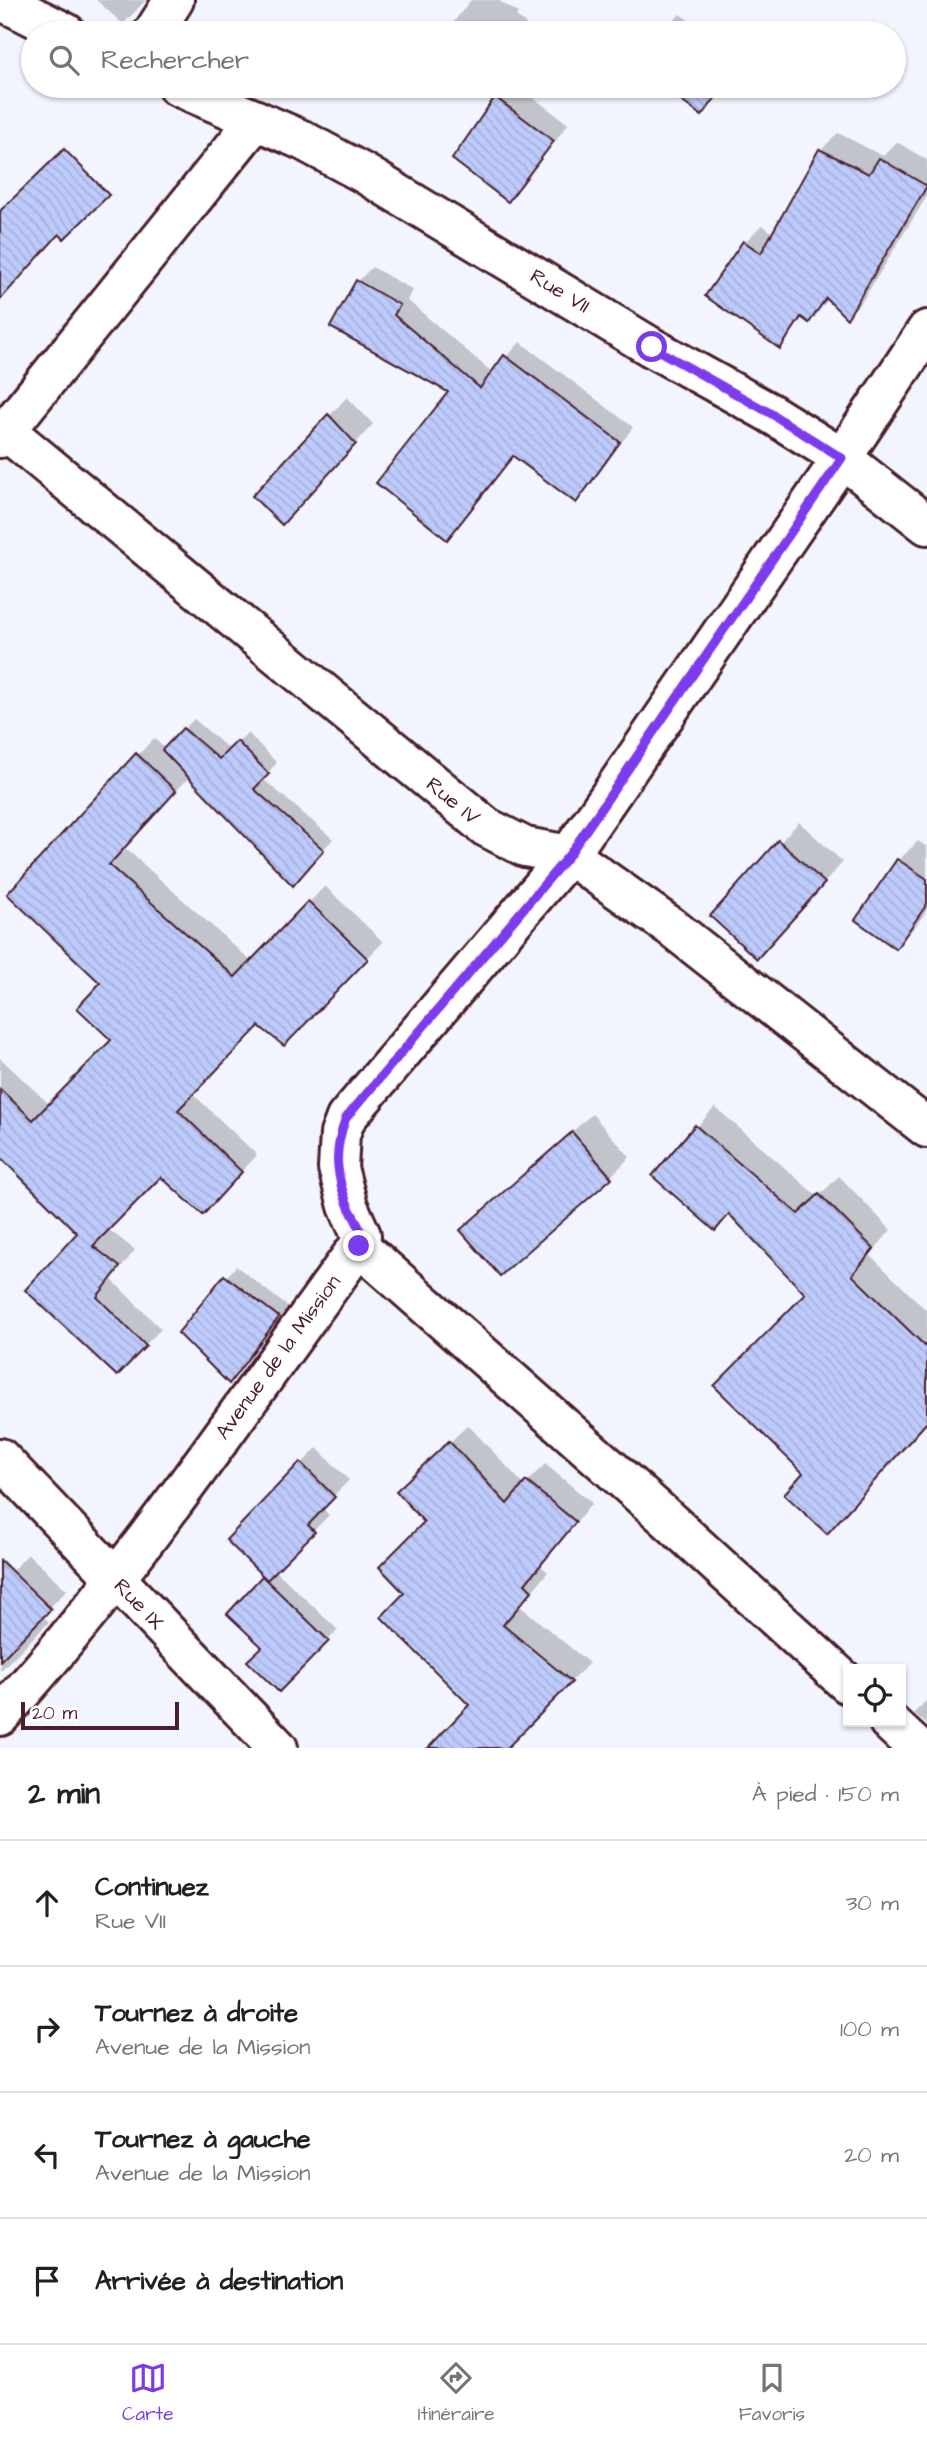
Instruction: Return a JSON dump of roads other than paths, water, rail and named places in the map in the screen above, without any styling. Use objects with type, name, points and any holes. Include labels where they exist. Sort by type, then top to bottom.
[{"type":"street","points":[[0,0],[42,21]]},
{"type":"street","points":[[161,21],[174,0]]},
{"type":"street","name":"Rue VII","points":[[205,98],[302,140],[365,174],[652,347],[770,413],[842,458],[927,525]]},
{"type":"street","points":[[3,434],[257,120]]},
{"type":"street","points":[[843,1679],[662,1514],[359,1246],[359,1227],[348,1206],[338,1168],[340,1134],[346,1118],[569,855],[927,330]]},
{"type":"street","name":"Rue IV","points":[[3,434],[486,827],[525,847],[569,855],[670,926],[927,1128]]},
{"type":"street","name":"Avenue de la Mission","points":[[0,1716],[116,1581],[359,1246]]},
{"type":"street","name":"Rue IX","points":[[0,1458],[278,1748]]},
{"type":"street","points":[[894,1727],[917,1748]]}]
